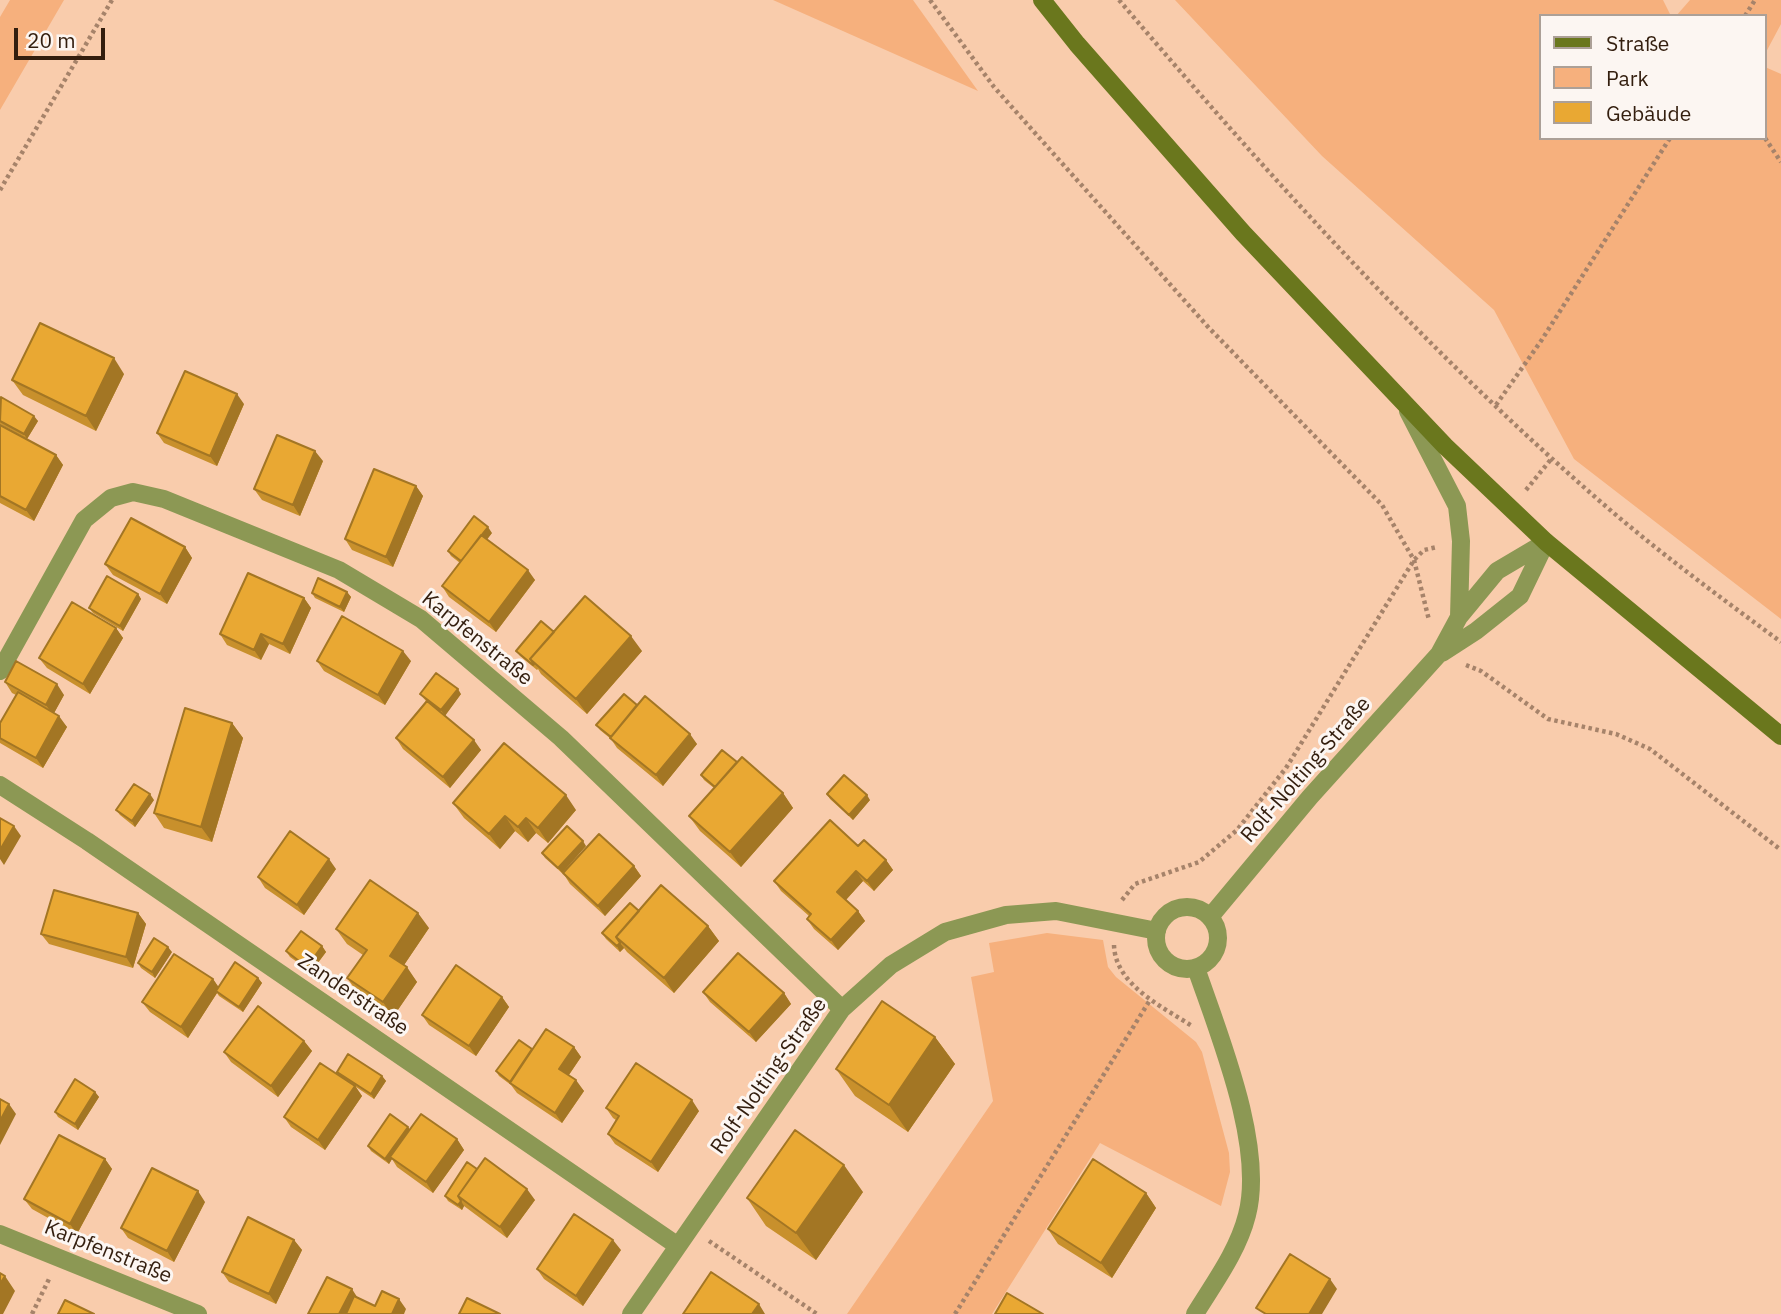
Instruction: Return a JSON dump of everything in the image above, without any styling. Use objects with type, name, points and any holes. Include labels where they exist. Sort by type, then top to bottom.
[{"type":"main road","points":[[1042,0],[1077,44],[1243,233],[1407,407],[1546,542],[1781,736]]},
{"type":"street","name":"Rolf-Nolting-Straße","points":[[1407,407],[1457,506],[1461,541],[1460,617]]},
{"type":"street","name":"Karpfenstraße","points":[[0,671],[84,520],[111,498],[133,492],[164,499],[338,570],[421,619],[561,738],[842,1009]]},
{"type":"street","name":"Rolf-Nolting-Straße","points":[[1210,917],[1310,797],[1438,654],[1460,617],[1497,571],[1546,542]]},
{"type":"street","name":"Rolf-Nolting-Straße","points":[[1438,654],[1476,631],[1520,596],[1546,542]]},
{"type":"street","name":"Zanderstraße","points":[[0,785],[87,841],[678,1246]]},
{"type":"street","points":[[1191,907],[1210,917],[1217,928],[1218,940],[1207,962],[1196,968],[1178,968],[1163,957],[1156,940],[1157,931],[1169,912],[1191,907]]},
{"type":"street","name":"Rolf-Nolting-Straße","points":[[631,1314],[842,1009],[891,965],[945,932],[1006,915],[1056,911],[1157,931]]},
{"type":"street","points":[[1195,1314],[1236,1246],[1247,1216],[1252,1184],[1251,1149],[1218,1030],[1196,968]]},
{"type":"street","name":"Karpfenstraße","points":[[0,1234],[198,1314]]},
{"type":"path","points":[[0,190],[112,0]]},
{"type":"path","points":[[930,0],[995,87],[1209,328],[1382,505],[1414,560],[1438,654],[1481,671],[1548,719],[1616,734],[1650,749],[1781,850]]},
{"type":"path","points":[[1119,0],[1314,224],[1496,405],[1605,505],[1675,563],[1781,642]]},
{"type":"path","points":[[1496,405],[1548,330],[1669,140]]},
{"type":"path","points":[[1766,140],[1781,162]]},
{"type":"path","points":[[1218,1030],[1201,1033],[1150,1000],[1121,971],[1114,956],[1114,924],[1123,897],[1135,884],[1199,862],[1237,830],[1286,768],[1414,560]]},
{"type":"path","points":[[955,1314],[1150,1000]]},
{"type":"path","points":[[691,1228],[817,1314]]},
{"type":"path","points":[[32,1314],[60,1258]]},
{"type":"green space","points":[[10,0],[64,0],[0,110],[0,17]]},
{"type":"green space","points":[[773,0],[913,0],[978,91]]},
{"type":"green space","points":[[1175,0],[1663,0],[1670,14],[1540,14],[1540,140],[1767,140],[1767,68],[1781,74],[1781,619],[1574,459],[1494,310],[1322,156]]},
{"type":"green space","points":[[1690,0],[1781,0],[1781,24],[1767,50],[1767,14],[1678,14]]},
{"type":"green space","points":[[1047,933],[1103,940],[1108,967],[1116,977],[1196,1042],[1202,1052],[1229,1153],[1230,1172],[1221,1206],[1100,1143],[992,1314],[847,1314],[993,1101],[971,977],[994,972],[989,943]]},
{"type":"building","points":[[40,323],[114,358],[86,416],[12,380]]},
{"type":"building","points":[[185,371],[237,394],[210,456],[157,433]]},
{"type":"building","points":[[1,397],[34,416],[24,434],[0,421]]},
{"type":"building","points":[[0,425],[56,455],[26,510],[0,496]]},
{"type":"building","points":[[277,435],[315,451],[293,505],[254,489]]},
{"type":"building","points":[[374,469],[416,486],[386,557],[345,539]]},
{"type":"building","points":[[474,516],[488,527],[461,561],[448,551]]},
{"type":"building","points":[[131,518],[185,547],[160,594],[105,564]]},
{"type":"building","points":[[481,535],[528,570],[489,622],[442,586]]},
{"type":"building","points":[[248,573],[304,598],[283,644],[261,634],[254,650],[220,634]]},
{"type":"building","points":[[107,576],[138,594],[120,626],[89,608]]},
{"type":"building","points":[[318,578],[347,592],[340,607],[312,593]]},
{"type":"building","points":[[585,596],[631,636],[576,699],[530,659]]},
{"type":"building","points":[[72,602],[116,628],[83,684],[39,658]]},
{"type":"building","points":[[342,616],[403,651],[378,695],[317,661]]},
{"type":"building","points":[[541,621],[554,632],[530,659],[533,665],[516,651]]},
{"type":"building","points":[[16,661],[57,684],[46,705],[5,682]]},
{"type":"building","points":[[436,673],[458,689],[441,710],[420,694]]},
{"type":"building","points":[[18,692],[59,716],[36,758],[0,738],[0,723]]},
{"type":"building","points":[[624,694],[637,705],[611,737],[596,725]]},
{"type":"building","points":[[645,696],[690,734],[656,775],[610,738]]},
{"type":"building","points":[[427,701],[474,740],[443,777],[396,738]]},
{"type":"building","points":[[185,708],[232,723],[201,827],[154,813]]},
{"type":"building","points":[[504,743],[566,795],[538,828],[526,818],[518,827],[505,816],[489,834],[453,803]]},
{"type":"building","points":[[722,750],[737,762],[715,787],[701,775]]},
{"type":"building","points":[[742,757],[783,793],[730,852],[689,816]]},
{"type":"building","points":[[844,775],[867,795],[849,815],[827,794]]},
{"type":"building","points":[[134,784],[150,794],[132,821],[116,810]]},
{"type":"building","points":[[0,818],[14,826],[0,850]]},
{"type":"building","points":[[830,820],[858,846],[864,840],[886,860],[867,881],[856,871],[837,892],[858,911],[831,940],[807,919],[811,914],[774,881]]},
{"type":"building","points":[[567,826],[583,841],[558,868],[542,853]]},
{"type":"building","points":[[290,831],[329,859],[297,905],[258,877]]},
{"type":"building","points":[[599,834],[634,866],[598,906],[563,873]]},
{"type":"building","points":[[370,880],[418,913],[390,956],[407,967],[383,1002],[347,978],[367,950],[336,929]]},
{"type":"building","points":[[661,885],[708,926],[664,978],[616,937]]},
{"type":"building","points":[[54,890],[138,913],[126,957],[41,934]]},
{"type":"building","points":[[630,903],[639,911],[616,937],[620,943],[617,946],[602,933]]},
{"type":"building","points":[[301,931],[322,946],[307,967],[286,951]]},
{"type":"building","points":[[154,938],[168,947],[152,972],[138,963]]},
{"type":"building","points":[[738,953],[784,993],[749,1032],[703,992]]},
{"type":"building","points":[[174,954],[213,979],[181,1027],[142,1002]]},
{"type":"building","points":[[235,962],[258,978],[239,1007],[216,991]]},
{"type":"building","points":[[456,965],[502,997],[469,1046],[422,1015]]},
{"type":"building","points":[[882,1001],[935,1037],[889,1105],[836,1069]]},
{"type":"building","points":[[258,1006],[304,1041],[271,1086],[224,1052]]},
{"type":"building","points":[[546,1029],[574,1047],[559,1069],[576,1080],[555,1113],[510,1083]]},
{"type":"building","points":[[519,1040],[532,1049],[510,1082],[496,1071]]},
{"type":"building","points":[[348,1054],[382,1076],[371,1094],[337,1072]]},
{"type":"building","points":[[320,1063],[355,1086],[318,1140],[284,1117]]},
{"type":"building","points":[[636,1063],[692,1100],[651,1162],[608,1134],[619,1116],[606,1108]]},
{"type":"building","points":[[75,1079],[95,1092],[75,1124],[55,1112]]},
{"type":"building","points":[[0,1099],[9,1104],[0,1121]]},
{"type":"building","points":[[390,1114],[408,1127],[385,1159],[368,1146]]},
{"type":"building","points":[[421,1114],[457,1139],[426,1182],[390,1157]]},
{"type":"building","points":[[795,1130],[844,1165],[796,1233],[747,1198]]},
{"type":"building","points":[[59,1135],[105,1159],[70,1224],[24,1199]]},
{"type":"building","points":[[485,1158],[527,1189],[500,1227],[458,1196]]},
{"type":"building","points":[[1093,1159],[1146,1193],[1101,1263],[1048,1229]]},
{"type":"building","points":[[467,1162],[477,1169],[458,1196],[461,1201],[458,1205],[445,1196]]},
{"type":"building","points":[[152,1168],[198,1191],[167,1251],[121,1228]]},
{"type":"building","points":[[574,1214],[613,1240],[576,1296],[537,1269]]},
{"type":"building","points":[[248,1217],[294,1240],[269,1294],[222,1272]]},
{"type":"building","points":[[1290,1254],[1330,1279],[1309,1314],[1266,1314],[1256,1308]]},
{"type":"building","points":[[711,1272],[759,1304],[752,1314],[683,1314]]},
{"type":"building","points":[[327,1277],[352,1289],[339,1314],[308,1314]]},
{"type":"building","points":[[382,1291],[399,1299],[392,1314],[346,1314],[354,1296],[375,1306]]},
{"type":"building","points":[[1007,1293],[1043,1314],[995,1314]]},
{"type":"building","points":[[467,1298],[500,1314],[459,1314]]},
{"type":"building","points":[[65,1300],[94,1314],[58,1314]]}]
